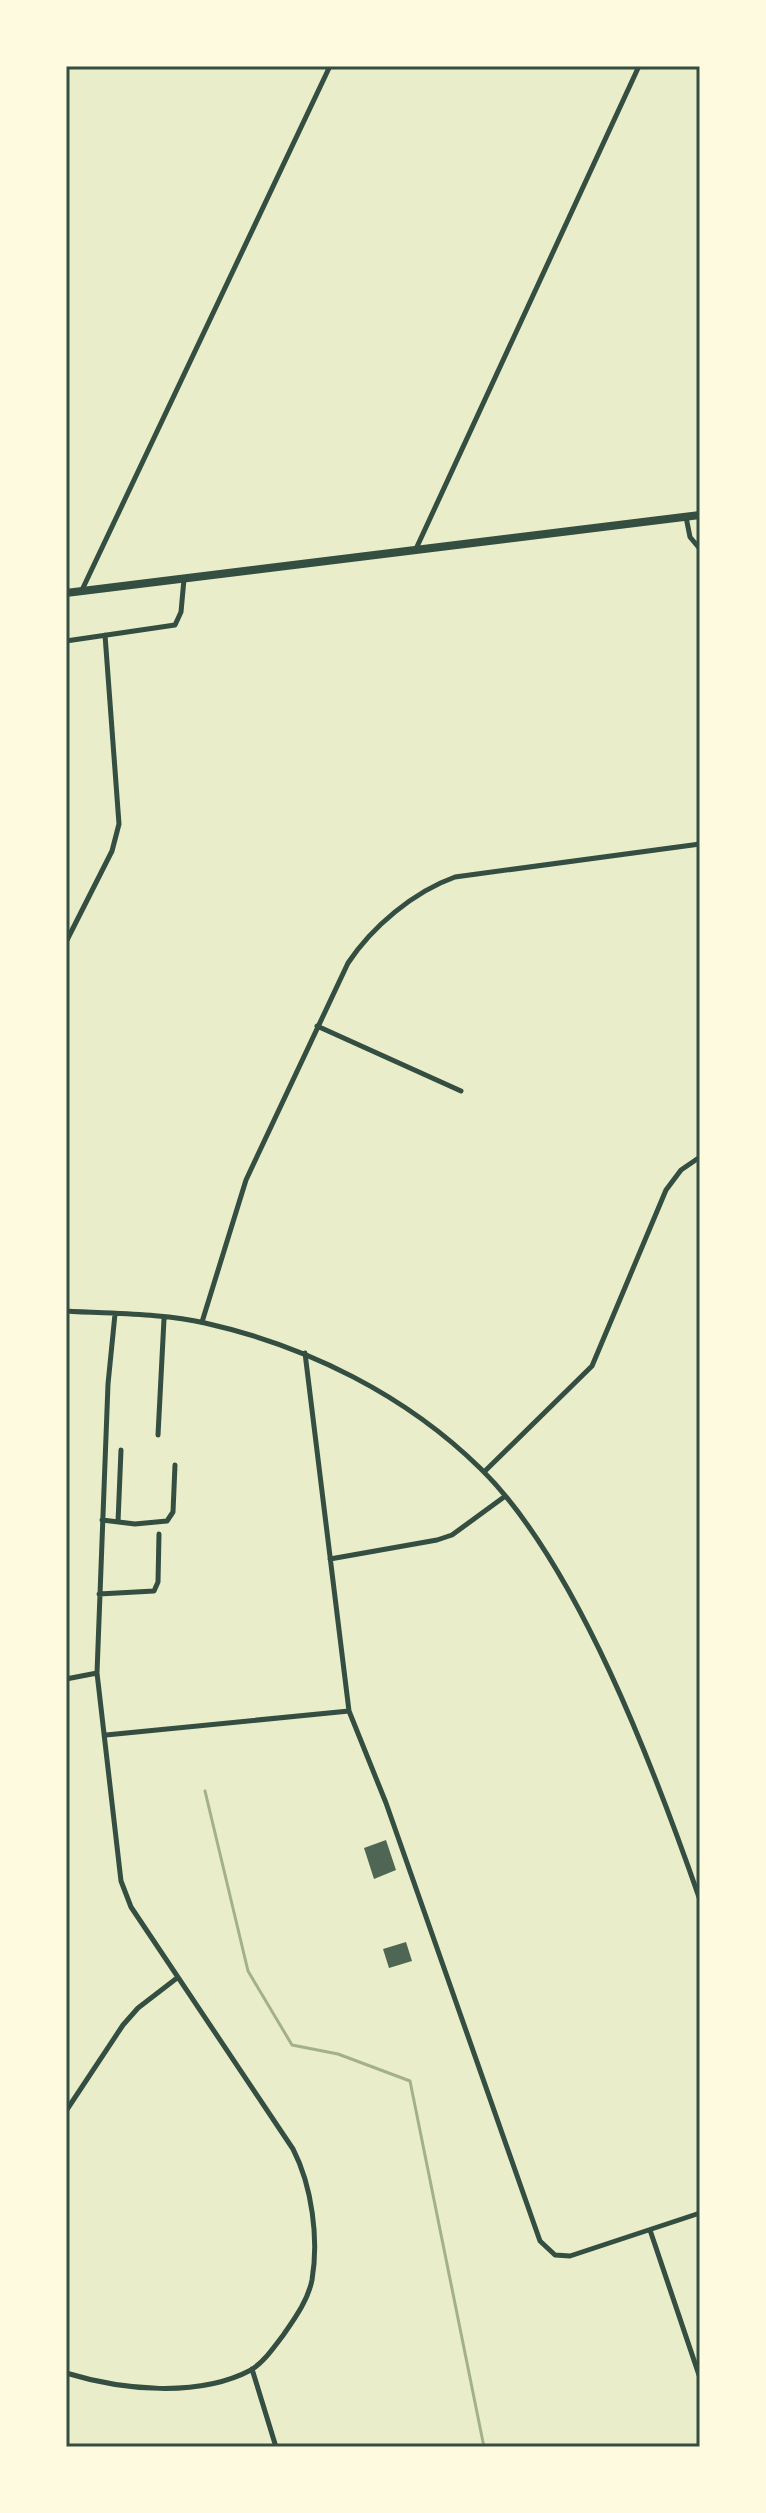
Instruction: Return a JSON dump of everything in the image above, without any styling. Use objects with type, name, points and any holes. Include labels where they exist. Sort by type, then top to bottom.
[{"type":"main road","points":[[66,593],[700,515]]},
{"type":"street","points":[[81,591],[330,66]]},
{"type":"street","points":[[415,551],[639,66]]},
{"type":"street","points":[[686,517],[690,537],[700,549]]},
{"type":"street","points":[[66,641],[177,623],[184,579]]},
{"type":"street","points":[[66,942],[112,851],[119,824],[105,635]]},
{"type":"street","points":[[202,1322],[246,1180],[317,1026],[362,942],[439,883],[467,875],[700,844]]},
{"type":"street","points":[[317,1026],[461,1091]]},
{"type":"street","points":[[484,1472],[592,1366],[666,1190],[681,1170],[700,1157]]},
{"type":"street","points":[[66,1311],[202,1322],[305,1353],[391,1399],[484,1472],[540,1544],[580,1614],[638,1741],[700,1900]]},
{"type":"street","points":[[66,2373],[115,2383],[179,2389],[214,2383],[252,2369],[292,2323],[312,2282],[314,2251],[307,2185],[293,2149],[123,1893],[112,1823],[106,1735],[97,1673],[102,1520],[115,1314]]},
{"type":"street","points":[[158,1435],[164,1319]]},
{"type":"street","points":[[305,1353],[349,1711],[386,1803],[540,2241],[555,2255],[570,2256],[700,2213]]},
{"type":"street","points":[[118,1522],[121,1450]]},
{"type":"street","points":[[102,1520],[167,1521],[173,1512],[175,1465]]},
{"type":"street","points":[[330,1559],[452,1535],[504,1497]]},
{"type":"street","points":[[99,1594],[154,1591],[158,1582],[159,1534]]},
{"type":"street","points":[[66,1679],[97,1673]]},
{"type":"street","points":[[106,1735],[349,1711]]},
{"type":"street","points":[[66,2111],[123,2025],[138,2008],[177,1978]]},
{"type":"street","points":[[650,2230],[700,2378]]},
{"type":"street","points":[[252,2369],[276,2447]]},
{"type":"building","points":[[386,1840],[396,1870],[374,1879],[364,1848]]},
{"type":"building","points":[[406,1942],[412,1961],[389,1968],[383,1949]]},
{"type":"waterway","points":[[205,1791],[248,1971],[292,2045],[338,2054],[410,2081],[484,2447]]}]
